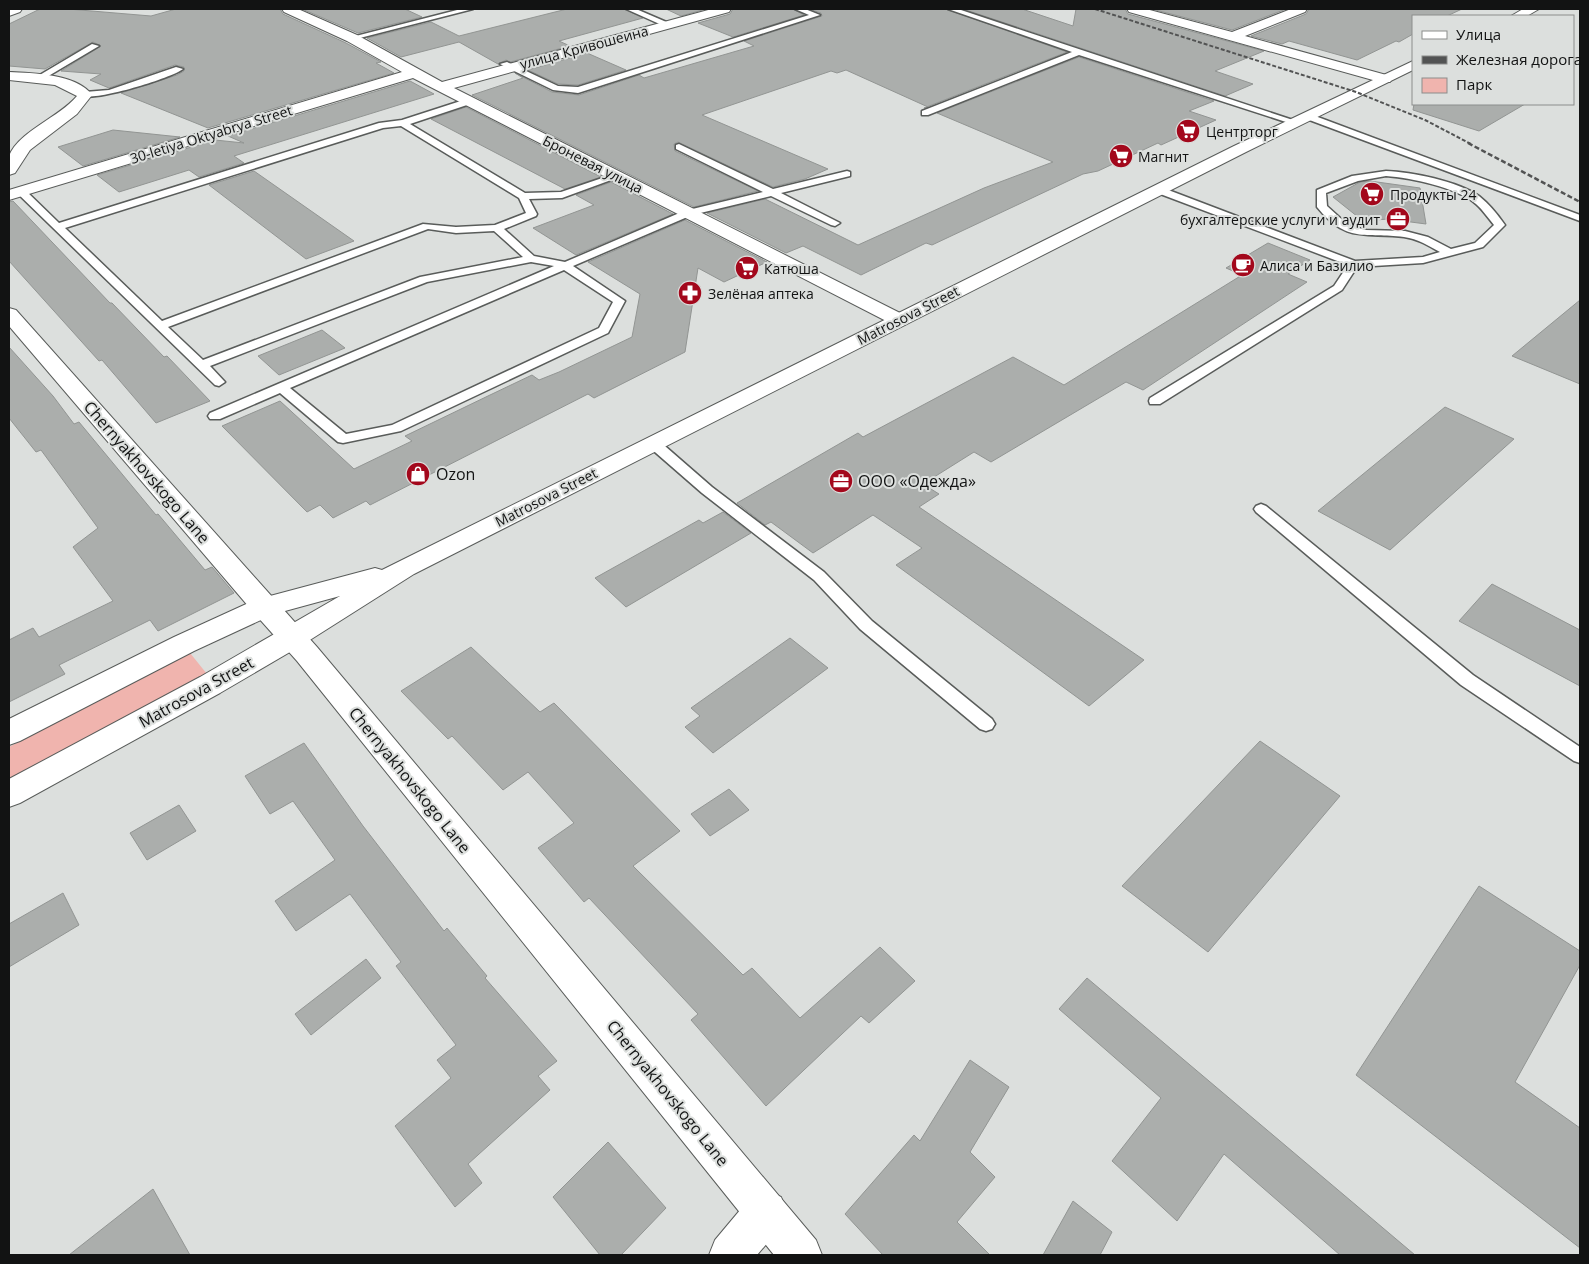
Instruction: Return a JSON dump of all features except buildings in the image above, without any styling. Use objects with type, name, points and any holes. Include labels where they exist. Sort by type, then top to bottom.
[{"type":"main road","points":[[9,12],[16,9]]},
{"type":"main road","name":"Броневая улица","points":[[288,9],[352,38],[414,73],[899,320]]},
{"type":"main road","name":"улица Кривошеина","points":[[442,86],[508,66],[724,9]]},
{"type":"main road","points":[[1134,9],[1385,79]]},
{"type":"main road","points":[[1232,36],[1301,9]]},
{"type":"main road","points":[[1519,15],[1533,9]]},
{"type":"main road","name":"Matrosova Street","points":[[9,794],[210,685],[292,638],[405,568],[1301,119],[1412,66]]},
{"type":"main road","name":"30-letiya Oktyabrya Street","points":[[14,193],[414,73]]},
{"type":"main road","points":[[9,76],[60,82],[76,87],[85,95],[78,105],[23,148],[9,170]]},
{"type":"main road","name":"Chernyakhovskogo Lane","points":[[9,314],[319,669],[801,1255]]},
{"type":"main road","name":"Matrosova Street","points":[[9,733],[184,644],[265,607],[405,568]]},
{"type":"main road","points":[[730,1255],[766,1212]]},
{"type":"lane","points":[[352,38],[469,9]]},
{"type":"lane","points":[[630,9],[667,24]]},
{"type":"lane","points":[[508,66],[556,88],[578,90],[816,15],[798,9]]},
{"type":"lane","points":[[952,9],[1079,52],[1301,119],[1580,218]]},
{"type":"lane","points":[[37,79],[95,46]]},
{"type":"lane","points":[[925,113],[1079,52]]},
{"type":"lane","points":[[85,95],[110,92],[179,69]]},
{"type":"lane","points":[[57,227],[382,125],[403,123],[470,100]]},
{"type":"lane","points":[[160,326],[427,226],[456,230],[497,228],[532,214],[523,196],[403,123]]},
{"type":"lane","points":[[679,147],[835,223]]},
{"type":"lane","points":[[1159,190],[1354,264],[1423,260],[1450,253],[1479,245],[1500,225],[1476,198],[1428,179],[1370,173],[1341,182],[1321,192],[1322,207],[1344,226],[1365,233],[1405,234],[1424,239],[1450,253]]},
{"type":"lane","points":[[216,416],[688,213],[847,174]]},
{"type":"lane","points":[[523,196],[562,195],[617,176]]},
{"type":"lane","points":[[14,193],[57,227],[219,382]]},
{"type":"lane","points":[[497,228],[531,259]]},
{"type":"lane","points":[[202,365],[424,279],[531,259],[564,265],[619,301],[604,330],[396,428],[344,439],[282,387]]},
{"type":"lane","points":[[1154,401],[1338,288],[1354,264]]},
{"type":"lane","points":[[653,443],[707,490],[819,576],[866,624],[986,724]]},
{"type":"lane","points":[[1261,509],[1467,680],[1580,756]]},
{"type":"green space","points":[[190,653],[207,674],[9,780],[9,747]]},
{"type":"railway","points":[[1095,9],[1356,92],[1425,120],[1471,144]]},
{"type":"railway","points":[[1468,143],[1580,202]]},
{"type":"place","name":"Центрторг","points":[[1188,131]]},
{"type":"place","name":"Магнит","points":[[1121,156]]},
{"type":"place","name":"Продукты 24","points":[[1372,194]]},
{"type":"place","name":"бухгалтерские услуги и аудит","points":[[1398,219]]},
{"type":"place","name":"Алиса и Базилио","points":[[1243,265]]},
{"type":"place","name":"Катюша","points":[[747,268]]},
{"type":"place","name":"Зелёная аптека","points":[[690,293]]},
{"type":"place","name":"Ozon","points":[[418,474]]},
{"type":"place","name":"ООО «Одежда»","points":[[841,481]]}]
